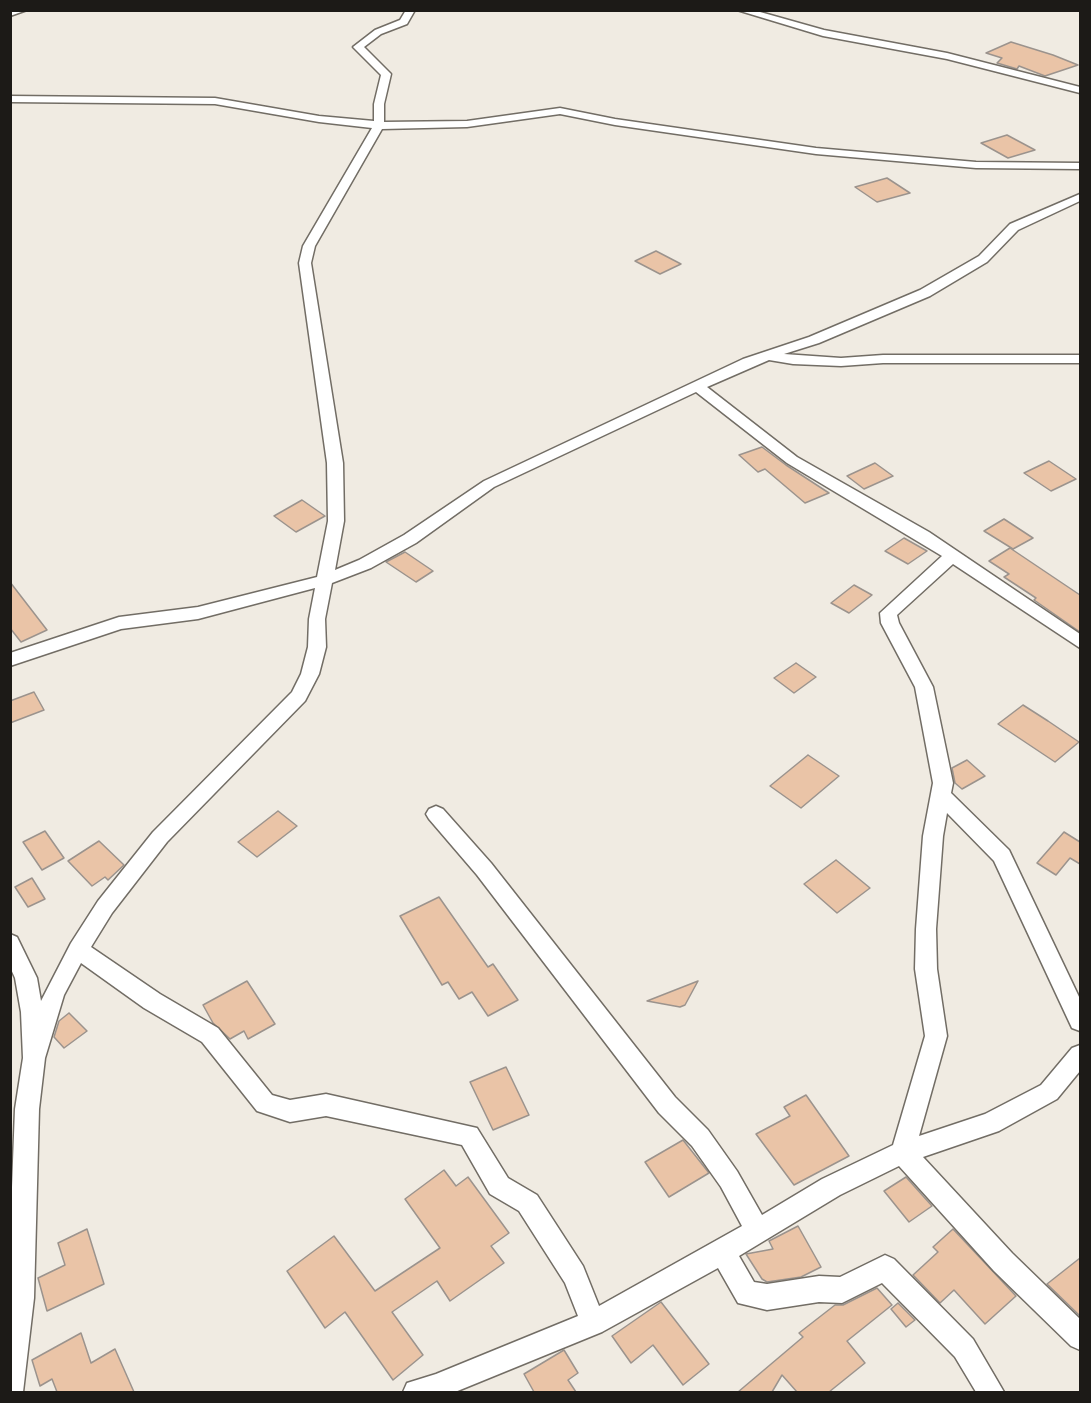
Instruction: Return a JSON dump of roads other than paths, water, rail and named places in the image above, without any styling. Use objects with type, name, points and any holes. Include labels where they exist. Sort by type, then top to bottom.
[{"type":"street","points":[[10,13],[23,10]]},
{"type":"street","points":[[10,1392],[21,1298],[27,1109],[34,1058],[54,994],[78,949],[130,874],[160,837],[299,696],[310,674],[317,647],[317,619],[336,520],[335,464],[305,263],[309,246],[379,125],[379,104],[386,74],[358,47],[378,32],[404,22],[411,10]]},
{"type":"street","points":[[741,10],[824,33],[947,56],[1080,90]]},
{"type":"street","points":[[10,99],[215,101],[319,119],[424,128],[560,111],[615,122],[816,151],[976,165],[1080,166]]},
{"type":"street","points":[[10,660],[119,623],[198,613],[325,580],[365,564],[410,539],[489,484],[748,362],[771,356],[925,293],[983,259],[1014,226],[1080,197]]},
{"type":"street","points":[[771,356],[794,360],[842,362],[883,359],[1080,359]]},
{"type":"street","points":[[697,386],[792,460],[953,555],[1080,642]]},
{"type":"street","points":[[903,1154],[936,1036],[926,969],[926,929],[933,836],[942,783],[924,687],[916,669],[898,641],[888,613],[953,555]]},
{"type":"street","points":[[941,795],[1002,856],[1080,1021]]},
{"type":"street","points":[[436,814],[506,897],[667,1105],[700,1138],[729,1179],[758,1233]]},
{"type":"street","points":[[10,944],[26,978],[32,1012],[34,1058]]},
{"type":"street","points":[[78,949],[152,1001],[210,1035],[265,1104],[290,1111],[326,1105],[469,1136],[499,1186],[528,1203],[574,1275],[593,1323]]},
{"type":"street","points":[[416,1392],[436,1387],[593,1323],[758,1233],[831,1187],[903,1154],[991,1123],[1049,1092],[1080,1055]]},
{"type":"street","points":[[903,1154],[1003,1262],[1080,1338]]},
{"type":"street","points":[[722,1252],[747,1294],[767,1297],[819,1289],[842,1290],[885,1268],[964,1348],[991,1392]]}]
